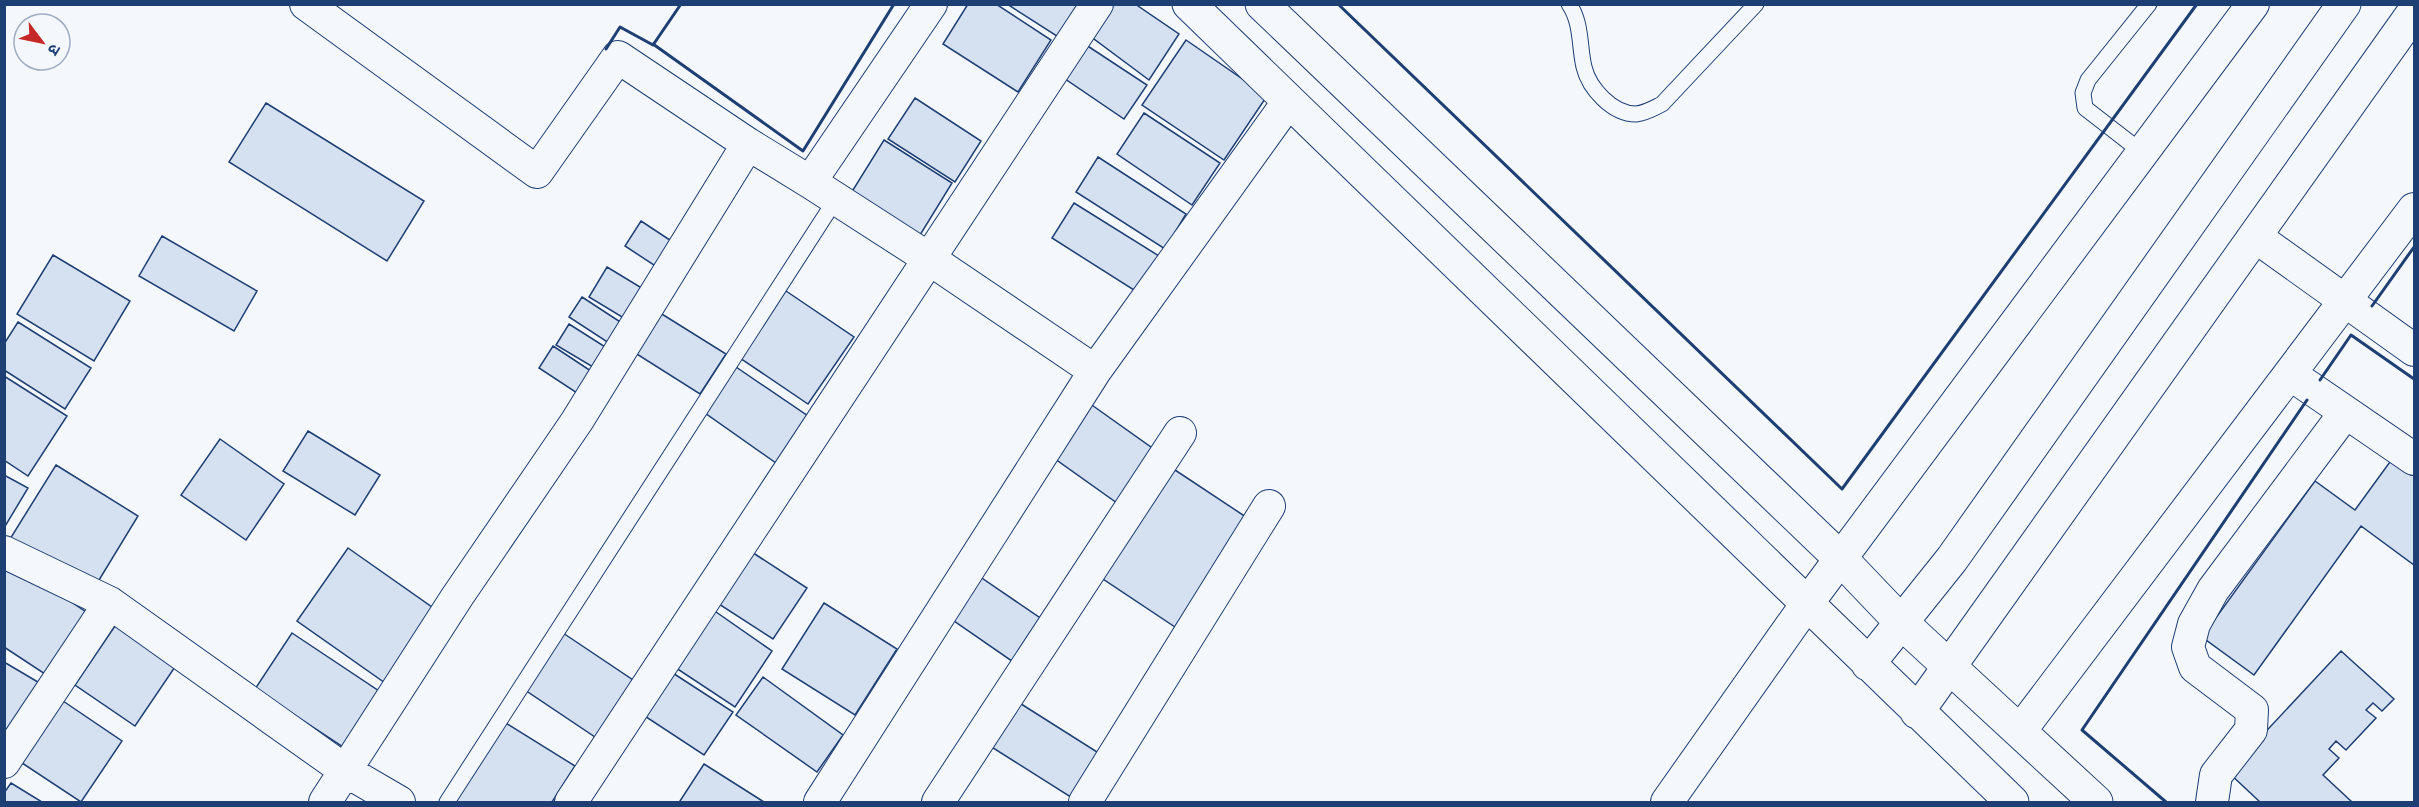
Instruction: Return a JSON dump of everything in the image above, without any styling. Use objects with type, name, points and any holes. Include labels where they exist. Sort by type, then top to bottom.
[{"type":"main road","points":[[1189,4],[2012,802]]},
{"type":"main road","points":[[1262,4],[1841,559],[1902,623],[2096,802]]},
{"type":"main road","points":[[1868,664],[1952,559],[2344,4]]},
{"type":"main road","points":[[1917,712],[2415,12]]},
{"type":"street","points":[[306,4],[537,172],[618,57],[748,144],[928,258],[1095,371]]},
{"type":"street","points":[[810,182],[930,4]]},
{"type":"street","points":[[571,802],[1097,4]]},
{"type":"street","points":[[1667,802],[1806,604],[2253,4]]},
{"type":"street","points":[[820,802],[1095,371],[1289,101]]},
{"type":"street","points":[[325,802],[456,597],[577,421],[748,144]]},
{"type":"street","points":[[2020,731],[2415,209]]},
{"type":"street","points":[[2256,237],[2415,350]]},
{"type":"street","points":[[2290,374],[2415,459]]},
{"type":"street","points":[[2212,802],[2216,775],[2251,730],[2252,710],[2195,667],[2188,647],[2194,624],[2213,590],[2345,413]]},
{"type":"street","points":[[938,802],[1180,434]]},
{"type":"street","points":[[1085,802],[1269,506]]},
{"type":"street","points":[[4,552],[110,603],[346,771],[399,802]]},
{"type":"street","points":[[4,762],[110,603]]},
{"type":"lane","points":[[1569,4],[1578,24],[1585,68],[1593,86],[1616,108],[1635,114],[1662,104],[1756,4]]},
{"type":"lane","points":[[2143,153],[2085,108],[2083,93],[2088,80],[2149,4]]},
{"type":"lane","points":[[447,802],[836,199]]},
{"type":"building","points":[[968,4],[996,4],[1051,40],[1018,92],[943,44]]},
{"type":"building","points":[[1007,4],[1085,4],[1063,40]]},
{"type":"building","points":[[1105,4],[1135,4],[1179,34],[1149,80],[1086,33]]},
{"type":"building","points":[[1077,39],[1147,85],[1124,119],[1055,72]]},
{"type":"building","points":[[1186,40],[1267,96],[1224,160],[1142,105]]},
{"type":"building","points":[[915,98],[981,141],[955,182],[888,139]]},
{"type":"building","points":[[266,103],[424,201],[387,261],[229,162]]},
{"type":"building","points":[[1144,113],[1220,163],[1192,205],[1117,154]]},
{"type":"building","points":[[884,140],[952,183],[917,240],[848,198]]},
{"type":"building","points":[[1098,157],[1186,214],[1165,249],[1076,192]]},
{"type":"building","points":[[1074,203],[1159,256],[1137,292],[1052,238]]},
{"type":"building","points":[[641,221],[679,246],[663,271],[625,246]]},
{"type":"building","points":[[162,236],[257,291],[234,331],[139,276]]},
{"type":"building","points":[[53,255],[130,301],[94,361],[17,314]]},
{"type":"building","points":[[607,267],[645,290],[627,320],[589,297]]},
{"type":"building","points":[[783,289],[854,337],[808,404],[737,356]]},
{"type":"building","points":[[582,297],[628,327],[615,347],[569,317]]},
{"type":"building","points":[[657,311],[726,354],[700,394],[632,351]]},
{"type":"building","points":[[18,322],[91,368],[65,409],[4,370],[4,344]]},
{"type":"building","points":[[569,324],[610,350],[598,370],[556,345]]},
{"type":"building","points":[[553,346],[594,373],[580,395],[539,368]]},
{"type":"building","points":[[736,367],[808,416],[776,463],[705,413]]},
{"type":"building","points":[[4,376],[67,416],[28,476],[4,460]]},
{"type":"building","points":[[1089,403],[1155,450],[1117,503],[1051,456]]},
{"type":"building","points":[[308,431],[380,475],[355,515],[283,471]]},
{"type":"building","points":[[220,439],[284,484],[246,540],[181,495]]},
{"type":"building","points":[[2395,455],[2414,469],[2414,565],[2361,526],[2254,675],[2202,637],[2315,481],[2355,510]]},
{"type":"building","points":[[56,465],[138,516],[93,590],[10,539]]},
{"type":"building","points":[[1172,468],[1246,517],[1175,627],[1100,577]]},
{"type":"building","points":[[4,475],[28,488],[4,528]]},
{"type":"building","points":[[741,545],[807,588],[773,639],[708,597]]},
{"type":"building","points":[[348,548],[439,612],[388,685],[297,621]]},
{"type":"building","points":[[6,558],[92,616],[51,678],[4,647],[4,561]]},
{"type":"building","points":[[973,572],[1052,626],[1022,668],[944,614]]},
{"type":"building","points":[[824,603],[897,649],[855,715],[782,669]]},
{"type":"building","points":[[706,605],[772,651],[735,707],[667,662]]},
{"type":"building","points":[[117,623],[177,664],[135,726],[75,685]]},
{"type":"building","points":[[292,633],[388,697],[352,753],[255,689]]},
{"type":"building","points":[[563,633],[639,684],[601,741],[525,690]]},
{"type":"building","points":[[2341,651],[2394,699],[2382,711],[2373,703],[2366,710],[2376,718],[2346,750],[2336,741],[2329,749],[2339,758],[2323,775],[2352,802],[2260,802],[2228,772]]},
{"type":"building","points":[[4,662],[48,688],[4,734]]},
{"type":"building","points":[[662,666],[733,712],[704,755],[634,709]]},
{"type":"building","points":[[763,677],[843,735],[817,772],[736,715]]},
{"type":"building","points":[[63,701],[122,741],[81,802],[22,763]]},
{"type":"building","points":[[1018,702],[1105,757],[1077,801],[990,746]]},
{"type":"building","points":[[504,722],[575,766],[552,802],[454,802]]},
{"type":"building","points":[[704,764],[764,802],[680,801]]},
{"type":"building","points":[[11,783],[42,802],[4,802],[4,793]]},
{"type":"wall","points":[[606,49],[620,27],[653,45],[681,4]]},
{"type":"wall","points":[[653,44],[803,151],[894,4]]},
{"type":"wall","points":[[1338,4],[1842,489],[2197,4]]},
{"type":"wall","points":[[2372,306],[2414,247]]},
{"type":"wall","points":[[2320,380],[2351,335],[2414,379]]},
{"type":"wall","points":[[2166,802],[2082,730],[2307,400]]}]
